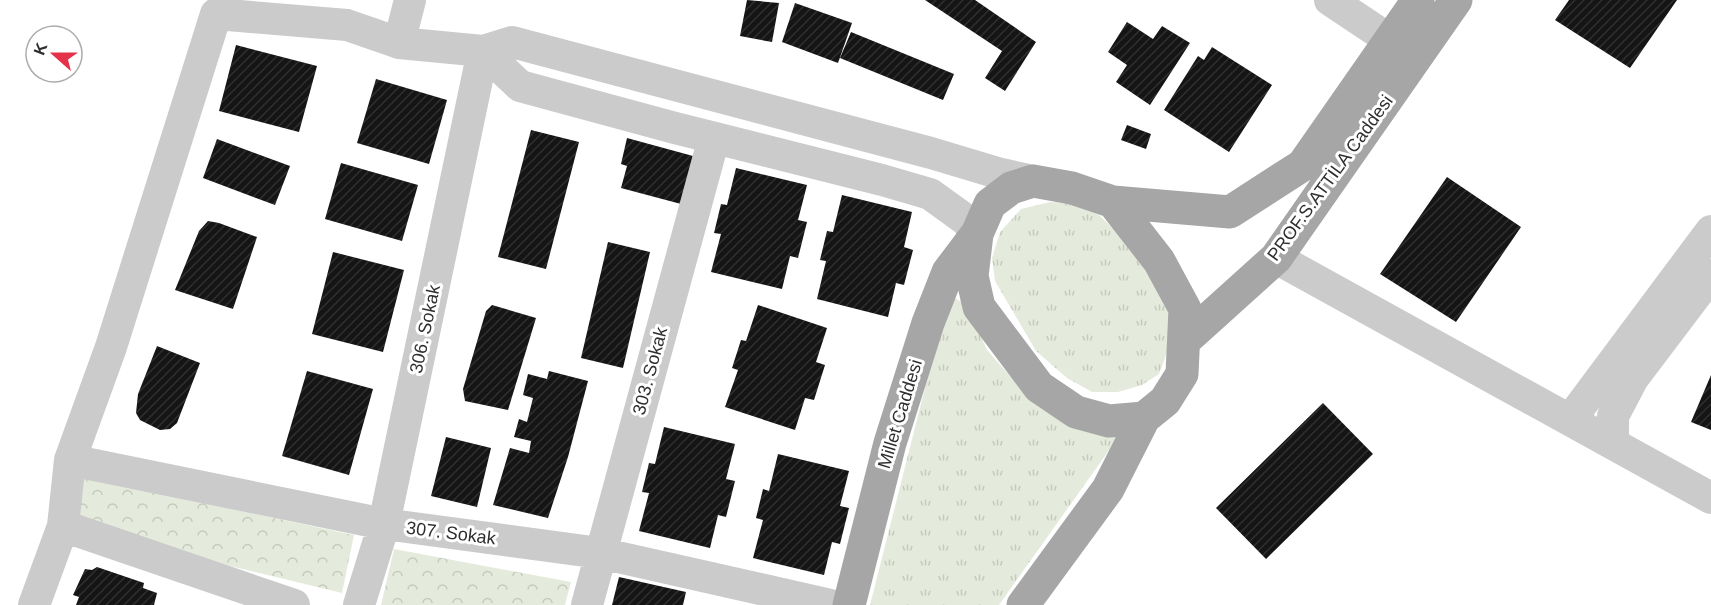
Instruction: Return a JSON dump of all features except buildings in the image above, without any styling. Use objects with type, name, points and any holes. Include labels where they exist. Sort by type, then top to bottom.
[{"type":"main road","points":[[1144,418],[1109,421],[1076,412],[1039,387],[979,307],[972,276],[977,234],[990,204],[1011,188],[1033,181],[1072,188],[1113,202],[1230,212],[1303,165],[1418,0]]},
{"type":"main road","name":"PROF.S.ATTİLA Caddesi","points":[[1185,340],[1276,258],[1456,0]]},
{"type":"main road","points":[[1023,605],[1108,489],[1144,418],[1166,401],[1182,374],[1185,309],[1159,261],[1113,202]]},
{"type":"main road","name":"Millet Caddesi","points":[[849,605],[890,443],[928,323],[948,272],[977,234]]},
{"type":"street","points":[[399,43],[410,0]]},
{"type":"street","points":[[1330,0],[1390,40],[1419,53]]},
{"type":"street","points":[[34,605],[63,526],[70,460],[111,347],[216,14],[352,13],[399,43],[483,51],[512,42],[1033,181]]},
{"type":"street","points":[[483,51],[520,86],[930,194],[966,220],[977,234]]},
{"type":"street","name":"306. Sokak","points":[[359,605],[384,524],[483,51]]},
{"type":"street","name":"303. Sokak","points":[[586,605],[714,138]]},
{"type":"street","points":[[1570,420],[1711,231]]},
{"type":"street","points":[[1276,258],[1711,498]]},
{"type":"street","points":[[1613,443],[1613,416],[1633,378],[1711,275]]},
{"type":"street","name":"307. Sokak","points":[[70,460],[384,524],[600,553],[831,605]]},
{"type":"street","points":[[63,526],[294,605]]},
{"type":"green space","points":[[1050,202],[1076,203],[1099,215],[1122,237],[1166,300],[1173,332],[1168,350],[1159,374],[1142,385],[1118,392],[1092,392],[1067,378],[1036,351],[995,281],[992,258],[1000,232],[1021,209]]},
{"type":"green space","points":[[955,298],[966,305],[987,350],[1018,385],[1122,432],[999,605],[870,605],[926,384],[946,316]]},
{"type":"green space","points":[[77,476],[354,535],[342,593],[63,526]]},
{"type":"green space","points":[[394,549],[571,582],[565,605],[381,605]]}]
